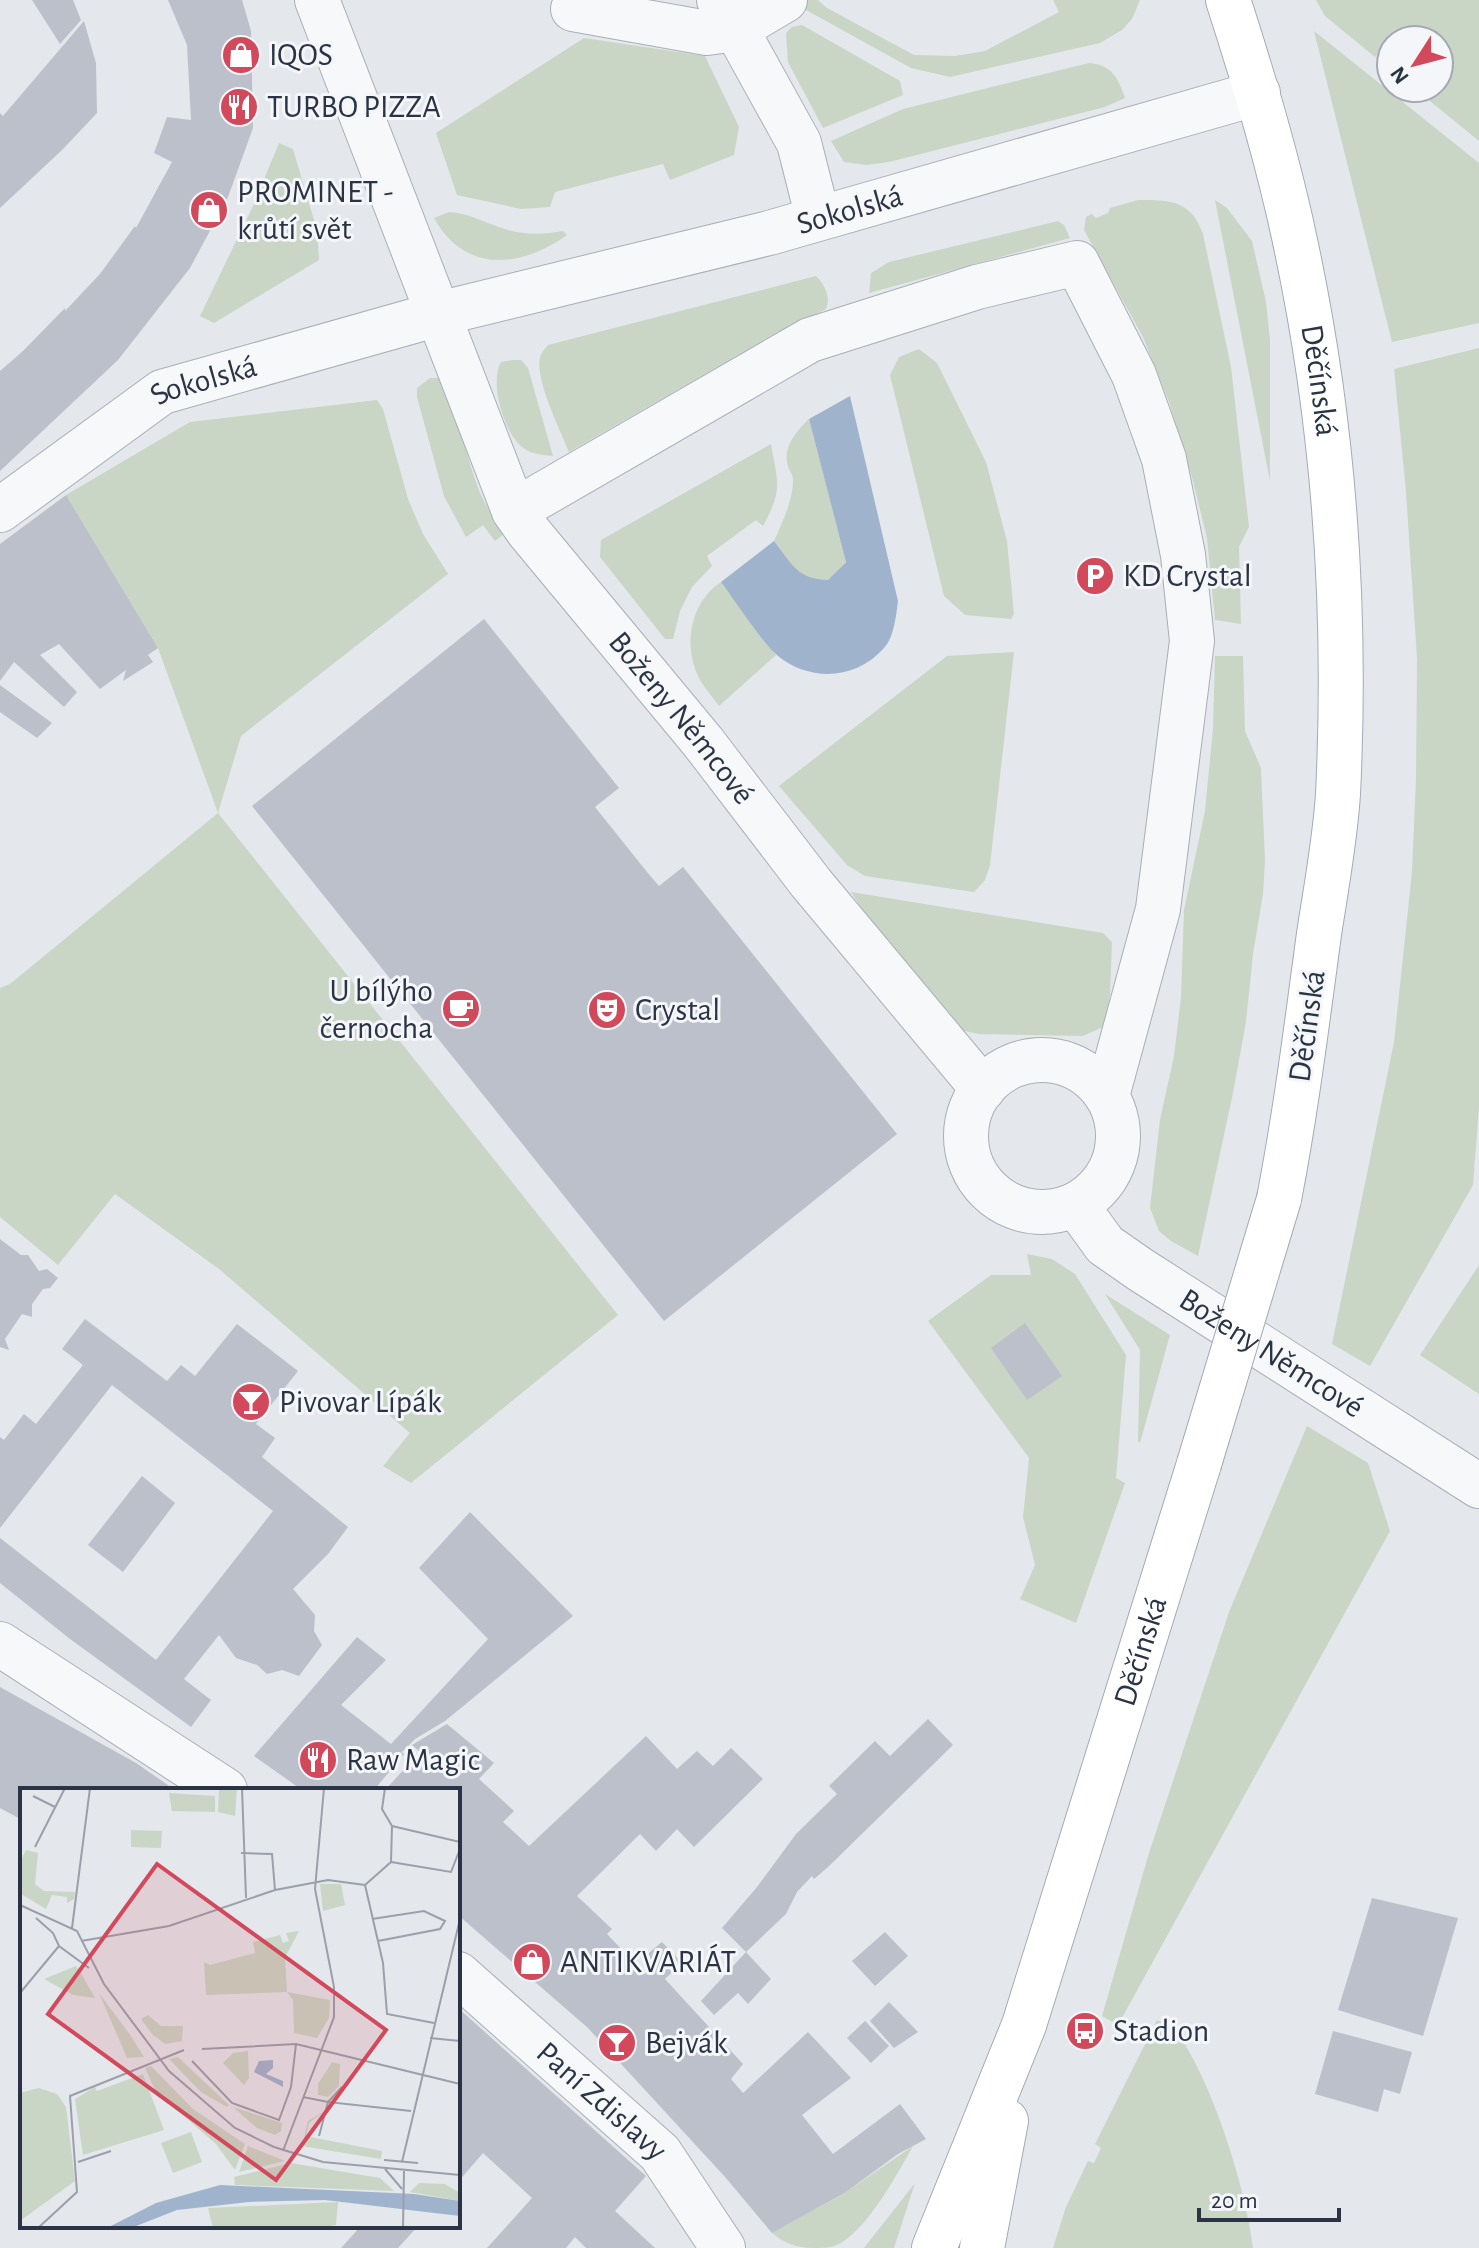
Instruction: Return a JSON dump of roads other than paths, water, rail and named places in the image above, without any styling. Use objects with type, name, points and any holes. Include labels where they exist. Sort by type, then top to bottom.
[{"type":"main road","name":"Děčínská","points":[[934,2248],[1024,2025],[1279,1199],[1295,1118],[1338,798],[1339,606],[1325,417],[1295,241],[1258,93],[1228,0]]},
{"type":"main road","name":"Děčínská","points":[[982,2248],[1024,2025]]},
{"type":"street","points":[[317,0],[438,314]]},
{"type":"street","points":[[573,9],[707,33],[728,15],[785,0]]},
{"type":"street","points":[[728,15],[799,143],[818,218]]},
{"type":"street","name":"Sokolská","points":[[0,510],[162,392],[438,314],[769,233],[1258,93]]},
{"type":"street","points":[[514,511],[810,340],[977,287],[1077,263],[1134,375],[1164,459],[1183,555],[1192,641],[1158,909],[1107,1096]]},
{"type":"street","name":"Boženy Němcové","points":[[438,314],[514,511],[528,531],[703,742],[811,883],[983,1089]]},
{"type":"street","points":[[1043,1059],[1068,1064],[1091,1077],[1107,1096],[1117,1120],[1118,1145],[1111,1169],[1096,1190],[1076,1205],[1051,1212],[1026,1211],[1003,1202],[984,1186],[971,1165],[965,1141],[968,1116],[983,1089],[996,1075],[1018,1063],[1043,1059]]},
{"type":"street","name":"Boženy Němcové","points":[[1076,1205],[1105,1245],[1129,1262],[1462,1476]]},
{"type":"street","points":[[0,1644],[222,1788]]},
{"type":"street","name":"Paní Zdislavy","points":[[460,1976],[660,2153],[723,2248]]},
{"type":"water","points":[[850,396],[898,601],[890,638],[873,659],[847,671],[818,673],[804,670],[778,656],[721,582],[774,541],[796,569],[809,577],[828,580],[846,562],[809,419]]},
{"type":"place","name":"IQOS","points":[[241,55]]},
{"type":"place","name":"TURBO PIZZA","points":[[239,107]]},
{"type":"place","name":"PROMINET - krůtí svět","points":[[209,210]]},
{"type":"place","name":"KD Crystal","points":[[1095,576]]},
{"type":"place","name":"U bílýho černocha","points":[[461,1009]]},
{"type":"place","name":"Crystal","points":[[607,1010]]},
{"type":"place","name":"Pivovar Lípák","points":[[251,1402]]},
{"type":"place","name":"Raw Magic","points":[[318,1760]]},
{"type":"place","name":"ANTIKVARIÁT","points":[[532,1962]]},
{"type":"place","name":"Stadion","points":[[1085,2031]]},
{"type":"place","name":"Bejvák","points":[[617,2043]]}]
